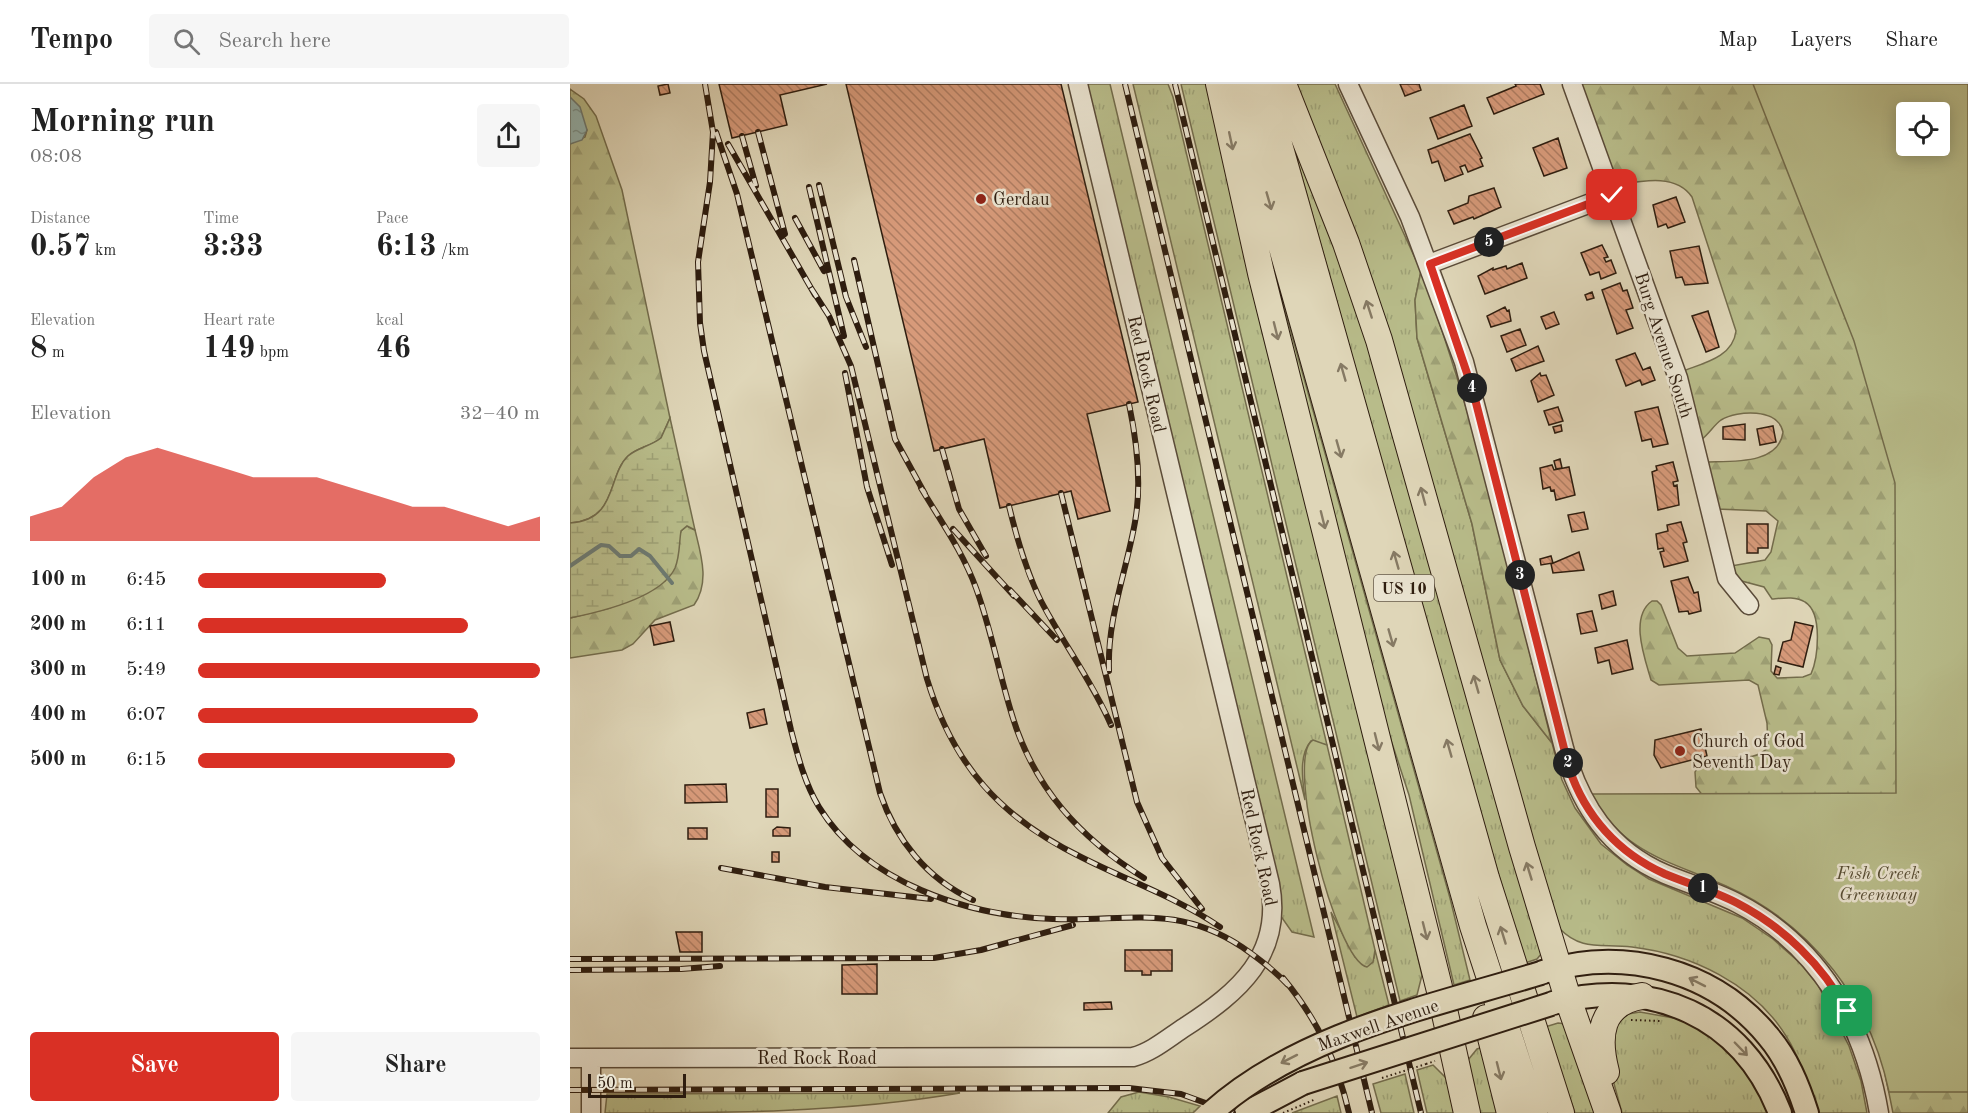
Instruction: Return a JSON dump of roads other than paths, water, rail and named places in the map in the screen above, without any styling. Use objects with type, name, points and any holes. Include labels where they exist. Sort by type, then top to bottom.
[{"type":"highway","points":[[1219,84],[1261,273],[1443,1003],[1467,1113]]},
{"type":"highway","name":"US 10","points":[[1236,84],[1473,926],[1534,1113]]},
{"type":"highway","name":"US 10","points":[[1262,84],[1486,878],[1561,1113]]},
{"type":"highway","points":[[1282,84],[1346,243],[1379,340],[1519,837],[1550,970],[1560,1001],[1608,1113]]},
{"type":"highway","points":[[1440,810],[1472,962],[1510,1113]]},
{"type":"highway","points":[[1616,1113],[1601,1050],[1601,1031],[1615,1010],[1629,1000],[1642,996]]},
{"type":"main road","name":"Maxwell Avenue","points":[[1211,1113],[1255,1078],[1310,1049],[1443,1003],[1550,970],[1599,961],[1641,963],[1678,973],[1709,988],[1746,1014],[1767,1034],[1793,1075],[1808,1113]]},
{"type":"main road","name":"Maxwell Avenue","points":[[1246,1113],[1275,1096],[1314,1079],[1452,1046],[1560,1001],[1609,994],[1642,996],[1689,1011],[1730,1037],[1760,1071],[1780,1113]]},
{"type":"street","name":"Red Rock Road","points":[[570,1058],[1133,1057],[1148,1051],[1218,1005],[1250,974],[1265,948],[1272,919],[1270,884],[1078,84]]},
{"type":"street","points":[[1348,84],[1430,264],[1473,391],[1563,748],[1580,794],[1599,826],[1633,857],[1666,874],[1738,903],[1786,935],[1810,959],[1835,989],[1856,1031],[1869,1065],[1879,1113]]},
{"type":"street","name":"Burg Avenue South","points":[[1572,84],[1678,378],[1727,578],[1749,605]]},
{"type":"street","points":[[1430,264],[1612,195]]},
{"type":"street","points":[[591,1059],[591,1113]]},
{"type":"water","points":[[570,97],[580,107],[587,130],[582,140],[570,144]]},
{"type":"waterway","points":[[570,566],[601,545],[609,546],[620,556],[631,556],[639,549],[650,556],[672,583]]},
{"type":"railway","points":[[705,84],[713,132],[710,182],[698,262],[700,323],[704,351],[791,730],[806,780],[819,807],[839,834],[863,856],[891,875],[922,890],[987,911],[1020,916],[1053,919],[1150,918],[1195,924],[1218,933],[1242,947],[1266,964],[1288,985]]},
{"type":"railway","points":[[1125,84],[1372,1113]]},
{"type":"railway","points":[[1175,84],[1421,1113]]},
{"type":"railway","points":[[716,132],[737,194],[880,793],[895,827],[915,856],[941,881],[973,900]]},
{"type":"railway","points":[[758,132],[785,234]]},
{"type":"railway","points":[[742,136],[756,186]]},
{"type":"railway","points":[[728,144],[815,295]]},
{"type":"railway","points":[[819,185],[846,297],[866,347]]},
{"type":"railway","points":[[809,187],[844,336]]},
{"type":"railway","points":[[795,218],[824,271]]},
{"type":"railway","points":[[854,260],[895,439],[925,494]]},
{"type":"railway","points":[[811,288],[829,316],[851,366],[927,679],[938,710],[966,763],[1004,806],[1052,842],[1186,907],[1220,927]]},
{"type":"railway","points":[[845,373],[867,487],[892,565]]},
{"type":"railway","points":[[1109,671],[1114,614],[1137,507],[1138,463],[1129,404]]},
{"type":"railway","points":[[942,449],[959,509],[986,556]]},
{"type":"railway","points":[[921,488],[951,536],[971,575],[986,619],[1012,715],[1033,766],[1062,809],[1080,828],[1099,846],[1144,878]]},
{"type":"railway","points":[[1061,493],[1137,802],[1162,858],[1202,909]]},
{"type":"railway","points":[[1009,506],[1022,555],[1036,590],[1111,725]]},
{"type":"railway","points":[[953,529],[1014,596]]},
{"type":"railway","points":[[1010,590],[1057,640]]},
{"type":"railway","points":[[721,868],[825,887],[931,899]]},
{"type":"railway","points":[[570,959],[934,958],[981,950],[1073,925]]},
{"type":"railway","points":[[570,970],[681,969],[720,966]]},
{"type":"railway","points":[[1283,978],[1306,1009],[1324,1041],[1332,1058],[1349,1113]]},
{"type":"railway","points":[[570,1090],[1129,1088],[1181,1094],[1233,1113]]},
{"type":"place","name":"Gerdau","points":[[981,199]]},
{"type":"place","name":"Church of God Seventh Day","points":[[1680,751]]},
{"type":"park label","name":"Fish Creek Greenway","points":[[1878,883]]}]
